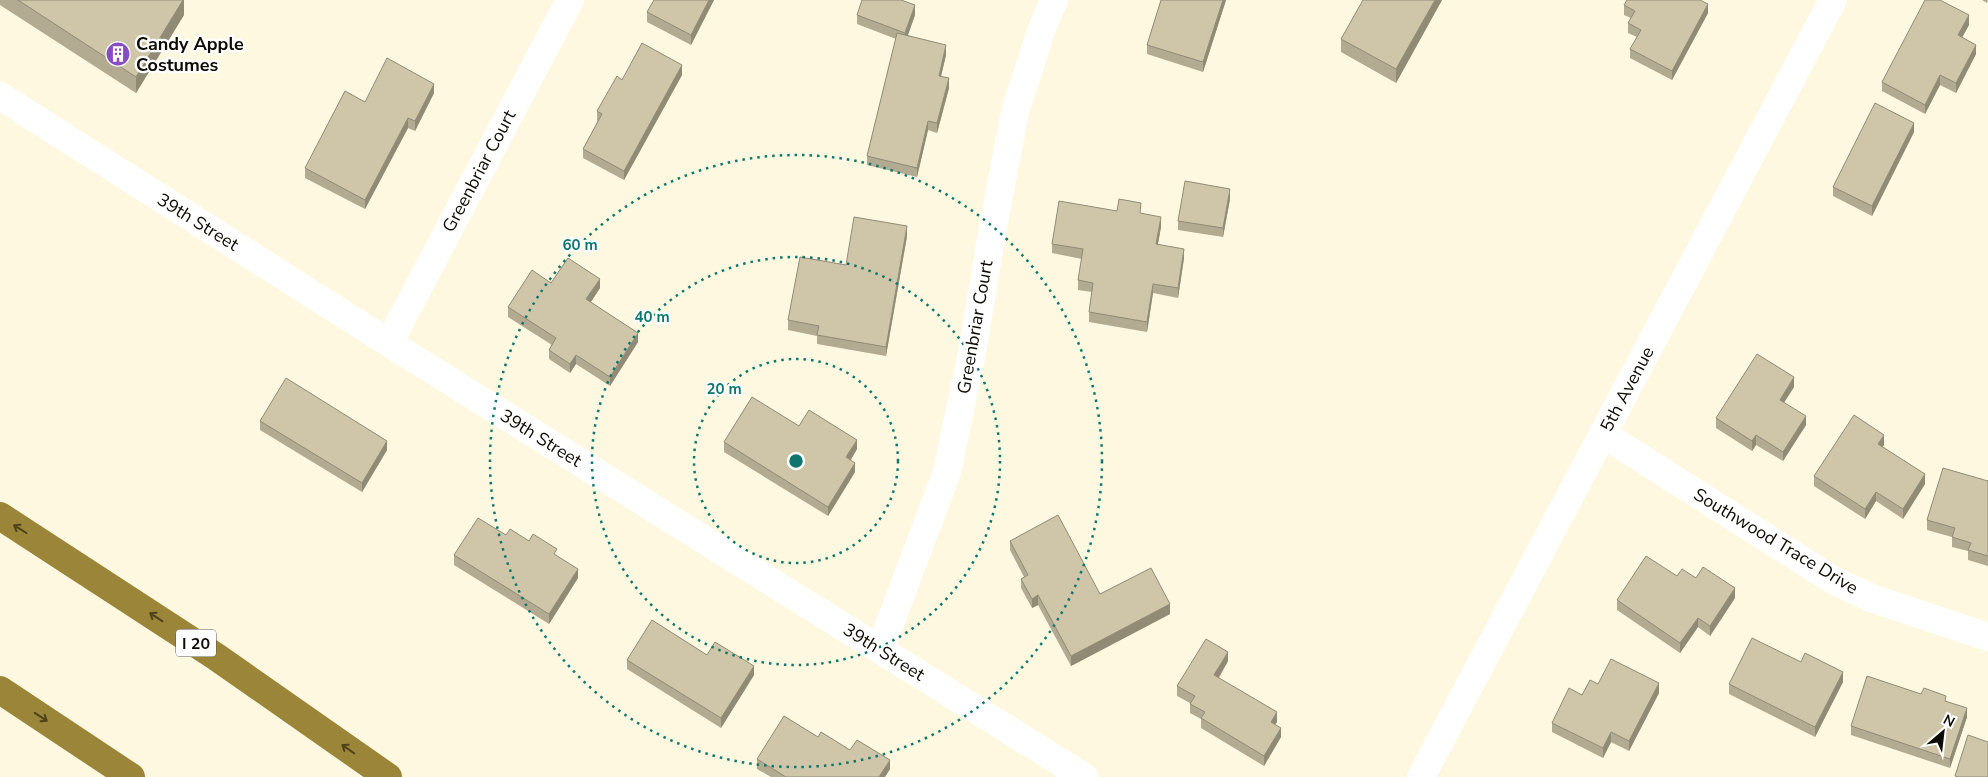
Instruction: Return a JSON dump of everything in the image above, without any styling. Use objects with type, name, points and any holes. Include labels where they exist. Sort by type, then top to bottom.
[{"type":"highway","name":"I 20","points":[[0,516],[215,656],[388,777]]},
{"type":"highway","points":[[0,690],[131,777]]},
{"type":"street","name":"Greenbriar Court","points":[[388,343],[570,0]]},
{"type":"street","name":"Greenbriar Court","points":[[880,650],[947,472],[972,353],[1015,112],[1041,31],[1054,0]]},
{"type":"street","name":"5th Avenue","points":[[1421,777],[1833,0]]},
{"type":"street","name":"39th Street","points":[[0,96],[388,343],[1084,777]]},
{"type":"street","name":"Southwood Trace Drive","points":[[1603,434],[1833,580],[1871,598],[1988,637]]},
{"type":"building","name":"Candy Apple Costumes","points":[[18,0],[183,0],[136,77]]},
{"type":"building","points":[[654,0],[709,0],[691,35],[647,12]]},
{"type":"building","points":[[862,0],[901,0],[915,5],[905,33],[857,15]]},
{"type":"building","points":[[1161,0],[1223,0],[1203,62],[1147,45]]},
{"type":"building","points":[[1363,0],[1435,0],[1396,69],[1341,39]]},
{"type":"building","points":[[1627,0],[1700,0],[1708,4],[1672,71],[1630,49],[1641,30],[1628,23],[1635,11],[1624,5]]},
{"type":"building","points":[[1925,0],[1940,0],[1969,15],[1958,35],[1976,45],[1956,83],[1940,75],[1925,105],[1882,82]]},
{"type":"building","points":[[897,33],[946,45],[939,76],[949,78],[937,123],[928,121],[917,168],[867,156]]},
{"type":"building","points":[[642,43],[682,65],[624,171],[583,149],[602,114],[597,111],[617,76],[622,80]]},
{"type":"building","points":[[387,58],[434,84],[415,121],[408,118],[365,200],[305,168],[345,91],[365,102]]},
{"type":"building","points":[[1875,103],[1914,123],[1872,206],[1833,187]]},
{"type":"building","points":[[1185,181],[1230,189],[1223,228],[1178,221]]},
{"type":"building","points":[[1119,199],[1141,203],[1140,213],[1161,217],[1156,244],[1184,249],[1178,288],[1153,284],[1147,322],[1089,312],[1093,283],[1078,280],[1083,249],[1052,244],[1059,201],[1117,211]]},
{"type":"building","points":[[854,217],[907,226],[886,347],[817,335],[819,326],[788,320],[800,257],[846,265]]},
{"type":"building","points":[[568,258],[600,279],[586,299],[638,333],[610,377],[576,355],[570,364],[549,350],[556,338],[508,307],[532,270],[551,283]]},
{"type":"building","points":[[1757,354],[1794,377],[1780,400],[1806,416],[1783,452],[1756,435],[1752,441],[1716,418]]},
{"type":"building","points":[[286,378],[387,441],[362,483],[260,421]]},
{"type":"building","points":[[752,397],[799,426],[809,410],[857,440],[846,457],[855,463],[828,507],[724,442]]},
{"type":"building","points":[[1854,415],[1884,435],[1878,444],[1925,474],[1903,509],[1876,492],[1865,509],[1814,476]]},
{"type":"building","points":[[1943,468],[1988,481],[1988,556],[1968,550],[1971,543],[1952,537],[1955,528],[1927,520]]},
{"type":"building","points":[[1058,515],[1100,594],[1151,568],[1170,604],[1071,656],[1038,595],[1032,599],[1021,579],[1028,575],[1010,541]]},
{"type":"building","points":[[478,518],[506,535],[510,529],[529,541],[533,534],[557,549],[554,554],[578,569],[549,614],[454,555]]},
{"type":"building","points":[[1646,556],[1677,576],[1682,569],[1696,578],[1703,567],[1735,588],[1710,626],[1698,618],[1680,643],[1617,600]]},
{"type":"building","points":[[652,620],[707,655],[715,642],[754,666],[721,718],[627,660]]},
{"type":"building","points":[[1752,638],[1801,662],[1805,653],[1843,672],[1815,727],[1729,684]]},
{"type":"building","points":[[1206,639],[1228,652],[1214,675],[1277,712],[1271,722],[1281,728],[1264,756],[1201,718],[1205,712],[1190,704],[1195,696],[1177,686]]},
{"type":"building","points":[[1611,659],[1659,683],[1629,741],[1611,732],[1603,748],[1552,723],[1569,688],[1582,695],[1590,680],[1598,684]]},
{"type":"building","points":[[1867,676],[1921,694],[1924,688],[1946,696],[1945,701],[1967,708],[1950,759],[1851,726]]},
{"type":"building","points":[[784,716],[818,737],[821,732],[850,750],[857,740],[890,760],[879,777],[786,777],[757,759]]},
{"type":"building","points":[[1968,735],[1988,742],[1988,777],[1955,776]]},
{"type":"place","name":"Candy Apple Costumes","points":[[118,54]]}]
